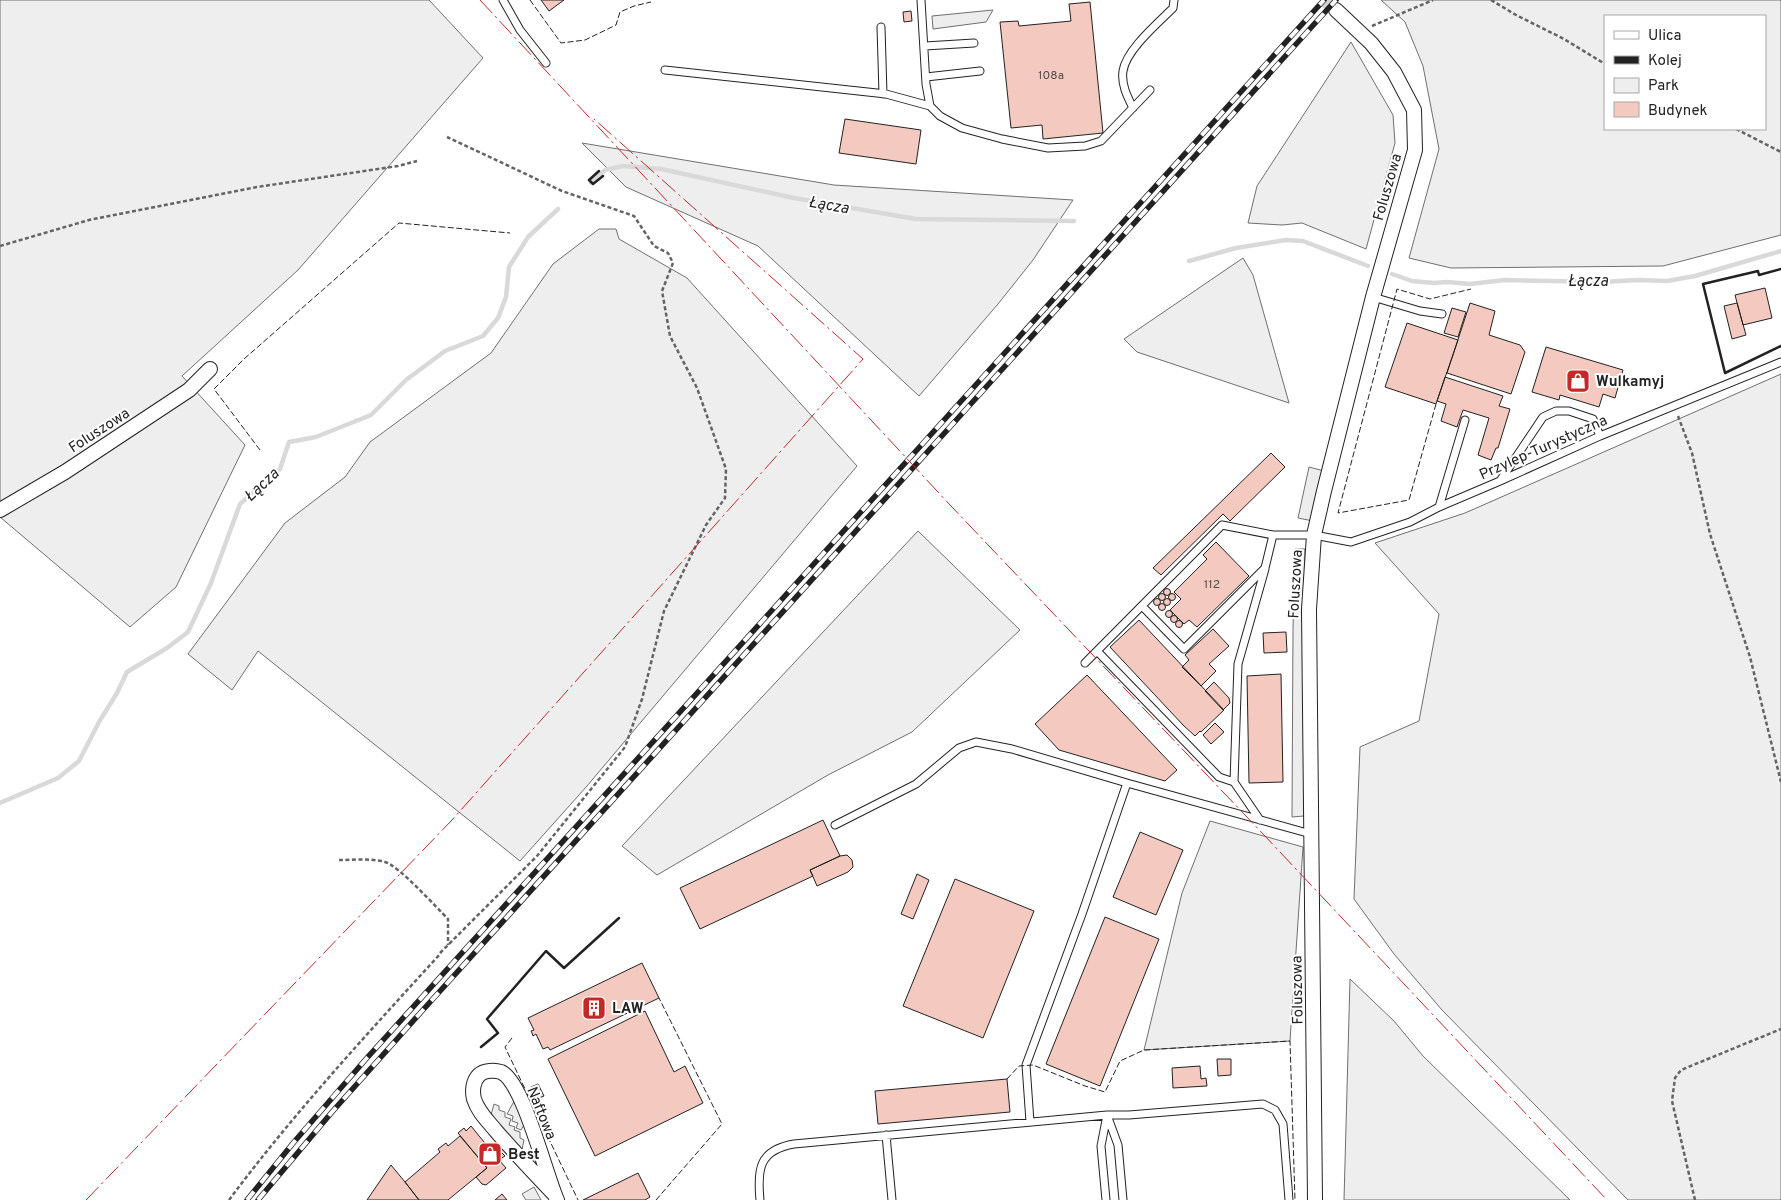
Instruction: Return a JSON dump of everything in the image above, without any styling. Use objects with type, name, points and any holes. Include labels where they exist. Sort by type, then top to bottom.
[{"type":"street","name":"Foluszowa","points":[[1315,1200],[1309,609],[1314,535],[1373,297],[1414,150],[1414,110],[1394,72],[1371,43],[1336,10]]},
{"type":"street","name":"Foluszowa","points":[[0,510],[64,472],[188,390],[210,369]]},
{"type":"street","name":"Naftowa","points":[[485,1071],[502,1072],[510,1080],[518,1094],[535,1136],[556,1198],[480,1111],[474,1099],[473,1086],[479,1075],[485,1071]]},
{"type":"lane","points":[[503,0],[520,30],[546,63]]},
{"type":"lane","points":[[921,0],[926,77],[930,106]]},
{"type":"lane","points":[[1133,108],[1125,90],[1123,71],[1130,55],[1173,8],[1174,0]]},
{"type":"lane","points":[[881,27],[884,94]]},
{"type":"lane","points":[[924,46],[974,43]]},
{"type":"lane","points":[[665,70],[884,94],[930,106],[940,116],[962,128],[1002,139],[1048,148],[1085,146],[1101,141],[1150,90]]},
{"type":"lane","points":[[926,77],[980,71]]},
{"type":"lane","points":[[1373,297],[1420,311],[1442,314]]},
{"type":"lane","name":"Przylep-Turystyczna","points":[[1142,606],[1222,525],[1273,535],[1314,535],[1351,542],[1410,522],[1438,507],[1500,482],[1600,436],[1781,362]]},
{"type":"lane","points":[[1500,482],[1543,417],[1556,411],[1569,411],[1593,419],[1600,436]]},
{"type":"lane","points":[[1438,507],[1465,420]]},
{"type":"lane","points":[[1260,820],[1234,782],[1238,664],[1266,568],[1273,535]]},
{"type":"lane","points":[[1085,663],[1142,606],[1184,649],[1266,568]]},
{"type":"lane","points":[[1097,651],[1219,777],[1234,782]]},
{"type":"lane","points":[[835,825],[916,784],[959,748],[976,742],[1012,749],[1126,783],[1312,834]]},
{"type":"lane","points":[[1030,1122],[1026,1065],[1082,914],[1126,783]]},
{"type":"lane","points":[[760,1200],[758,1178],[761,1165],[767,1154],[780,1146],[1107,1115],[1129,1115],[1263,1104],[1275,1110],[1282,1124],[1289,1200]]},
{"type":"lane","points":[[1106,1200],[1101,1146],[1107,1115]]},
{"type":"lane","points":[[1107,1115],[1118,1145],[1123,1200]]},
{"type":"lane","points":[[886,1135],[892,1200]]},
{"type":"path","points":[[1359,32],[1433,0]]},
{"type":"path","points":[[1491,0],[1564,39],[1604,63]]},
{"type":"path","points":[[1738,130],[1781,152]]},
{"type":"path","points":[[440,954],[537,856],[625,746],[642,699],[664,611],[706,525],[725,498],[726,469],[697,388],[670,336],[662,291],[673,263],[668,253],[654,246],[634,216],[562,191],[447,137]]},
{"type":"path","points":[[0,246],[89,220],[257,187],[390,168],[417,161]]},
{"type":"path","points":[[1674,406],[1692,453],[1710,534],[1750,657],[1781,782]]},
{"type":"path","points":[[228,1200],[264,1153],[448,945],[448,919],[413,884],[387,862],[363,859],[339,860]]},
{"type":"path","points":[[1695,1200],[1672,1101],[1676,1078],[1681,1070],[1781,1029]]},
{"type":"green space","points":[[0,0],[429,0],[483,58],[298,270],[182,376],[245,445],[176,587],[130,627],[0,517]]},
{"type":"green space","points":[[1381,0],[1781,0],[1781,235],[1663,266],[1451,268],[1409,258],[1439,149],[1423,66],[1405,22]]},
{"type":"green space","points":[[1351,42],[1393,115],[1395,143],[1366,249],[1302,223],[1282,225],[1248,223],[1257,186]]},
{"type":"green space","points":[[582,143],[834,185],[1073,200],[1033,260],[919,396],[758,246],[626,187]]},
{"type":"green space","points":[[599,229],[616,229],[619,239],[687,278],[857,466],[587,786],[520,861],[258,651],[232,690],[188,654],[285,523],[345,477],[370,442],[491,353],[553,264]]},
{"type":"green space","points":[[1243,258],[1253,275],[1289,403],[1137,352],[1124,339]]},
{"type":"green space","points":[[1781,374],[1781,1200],[1628,1200],[1442,1010],[1394,954],[1354,899],[1360,747],[1419,721],[1439,614],[1375,543],[1465,513]]},
{"type":"green space","points":[[918,531],[1020,630],[912,732],[828,775],[657,875],[622,846]]},
{"type":"green space","points":[[1210,821],[1303,847],[1290,1041],[1144,1050],[1182,893]]},
{"type":"green space","points":[[1350,979],[1394,1021],[1423,1056],[1570,1200],[1344,1200]]},
{"type":"shaded area","points":[[993,10],[986,22],[933,29],[932,16]]},
{"type":"shaded area","points":[[1309,467],[1324,471],[1313,521],[1298,518]]},
{"type":"shaded area","points":[[1295,549],[1305,549],[1303,629],[1304,816],[1292,817],[1293,628]]},
{"type":"shaded area","points":[[518,1094],[528,1118],[521,1130],[516,1128],[518,1123],[512,1121],[513,1116],[507,1114]]},
{"type":"shaded area","points":[[494,1104],[499,1106],[499,1110],[505,1112],[505,1117],[511,1119],[509,1125],[515,1127],[514,1130],[520,1132],[520,1138],[524,1140],[520,1159],[489,1122]]},
{"type":"shaded area","points":[[534,1187],[541,1200],[526,1200],[522,1194]]},
{"type":"building","points":[[541,0],[564,0],[549,11]]},
{"type":"building","points":[[1090,2],[1103,133],[1043,139],[1042,125],[1011,128],[1000,22],[1018,21],[1019,26],[1071,21],[1069,4]]},
{"type":"building","points":[[911,11],[912,21],[904,22],[903,12]]},
{"type":"building","points":[[845,119],[921,130],[916,164],[839,153]]},
{"type":"building","points":[[1765,288],[1772,318],[1743,325],[1735,295]]},
{"type":"building","points":[[1470,303],[1495,311],[1489,335],[1520,345],[1525,352],[1511,394],[1447,373]]},
{"type":"building","points":[[1737,303],[1746,335],[1732,339],[1724,306]]},
{"type":"building","points":[[1452,308],[1466,312],[1458,337],[1444,333]]},
{"type":"building","points":[[1407,323],[1458,340],[1436,404],[1385,387]]},
{"type":"building","name":"Wulkamyj","points":[[1546,347],[1623,370],[1615,398],[1603,394],[1599,407],[1560,395],[1559,400],[1532,392]]},
{"type":"building","points":[[1445,377],[1503,396],[1499,406],[1510,409],[1498,448],[1496,448],[1491,460],[1478,455],[1489,418],[1463,410],[1457,427],[1441,421],[1446,404],[1437,401]]},
{"type":"building","points":[[1271,453],[1285,467],[1230,521],[1223,514],[1161,575],[1153,568]]},
{"type":"building","points":[[1216,542],[1249,576],[1197,627],[1189,620],[1184,624],[1170,610],[1181,599],[1174,592],[1207,559],[1203,555]]},
{"type":"building","points":[[1167,589],[1170,592],[1167,595],[1164,592]]},
{"type":"building","points":[[1162,594],[1165,597],[1162,600],[1159,597]]},
{"type":"building","points":[[1172,594],[1175,597],[1172,600],[1169,597]]},
{"type":"building","points":[[1157,599],[1160,602],[1157,605],[1154,602]]},
{"type":"building","points":[[1167,599],[1170,602],[1167,605],[1164,602]]},
{"type":"building","points":[[1162,604],[1165,607],[1162,610],[1159,607]]},
{"type":"building","points":[[1169,611],[1172,614],[1169,617],[1166,614]]},
{"type":"building","points":[[1174,616],[1177,619],[1174,622],[1171,619]]},
{"type":"building","points":[[1139,620],[1224,710],[1195,736],[1110,647]]},
{"type":"building","points":[[1179,621],[1182,624],[1179,627],[1176,624]]},
{"type":"building","points":[[1213,629],[1229,646],[1209,664],[1216,671],[1201,686],[1182,667],[1189,660],[1185,655]]},
{"type":"building","points":[[1286,632],[1287,652],[1264,653],[1263,633]]},
{"type":"building","points":[[1281,674],[1283,782],[1249,783],[1247,676]]},
{"type":"building","points":[[1087,675],[1177,770],[1165,781],[1059,750],[1035,724]]},
{"type":"building","points":[[1214,682],[1229,698],[1230,703],[1223,710],[1205,691]]},
{"type":"building","points":[[1215,723],[1224,732],[1211,744],[1203,735]]},
{"type":"building","points":[[823,820],[840,856],[810,870],[813,876],[700,929],[680,888]]},
{"type":"building","points":[[1140,832],[1183,850],[1156,915],[1113,897]]},
{"type":"building","points":[[847,855],[852,860],[853,867],[848,872],[817,886],[810,870],[840,856]]},
{"type":"building","points":[[917,874],[929,880],[913,919],[901,914]]},
{"type":"building","points":[[955,879],[1034,911],[983,1038],[903,1006]]},
{"type":"building","points":[[1105,917],[1159,939],[1100,1086],[1046,1064]]},
{"type":"building","name":"LAW","points":[[642,963],[659,998],[550,1050],[548,1047],[543,1049],[536,1034],[533,1036],[531,1031],[534,1030],[528,1018]]},
{"type":"building","points":[[645,1011],[674,1072],[685,1066],[703,1103],[595,1156],[548,1059]]},
{"type":"building","points":[[1217,1059],[1231,1059],[1231,1075],[1218,1076]]},
{"type":"building","points":[[1200,1066],[1201,1079],[1206,1078],[1207,1086],[1173,1088],[1172,1068]]},
{"type":"building","points":[[1007,1079],[1010,1112],[878,1124],[875,1091]]},
{"type":"building","points":[[538,1084],[544,1096],[537,1099],[531,1087]]},
{"type":"building","name":"Best","points":[[471,1126],[493,1153],[498,1149],[505,1156],[499,1160],[506,1168],[486,1185],[482,1184],[476,1177],[487,1168],[458,1133],[464,1128],[466,1131]]},
{"type":"building","points":[[460,1136],[487,1168],[448,1200],[419,1200],[405,1182],[440,1152],[438,1149],[446,1143],[448,1146]]},
{"type":"building","points":[[391,1165],[405,1182],[419,1200],[367,1200]]},
{"type":"building","points":[[638,1173],[650,1197],[645,1200],[583,1200]]},
{"type":"building","points":[[502,1194],[507,1200],[495,1200]]},
{"type":"waterway","name":"Łącza","points":[[591,182],[605,170],[623,166],[661,169],[794,198],[916,219],[1074,221]]},
{"type":"waterway","name":"Łącza","points":[[0,803],[58,778],[79,761],[127,672],[167,648],[188,632],[211,583],[240,504],[280,469],[289,442],[316,437],[371,415],[406,380],[445,351],[483,336],[498,318],[506,297],[509,267],[528,237],[558,209]]},
{"type":"waterway","name":"Łącza","points":[[1189,261],[1236,248],[1286,240],[1303,241],[1368,266]]},
{"type":"waterway","name":"Łącza","points":[[1392,274],[1412,281],[1470,284],[1505,280],[1667,281],[1695,276],[1781,251]]},
{"type":"tunnel","points":[[1325,0],[1336,10]]},
{"type":"railway","points":[[247,1200],[366,1059],[1324,0]]},
{"type":"railway","points":[[258,1200],[332,1112],[422,1011],[1336,0]]},
{"type":"fence","points":[[530,0],[561,43],[585,40],[616,25],[620,12],[651,2]]},
{"type":"fence","points":[[260,450],[214,389],[244,359],[399,223],[510,233]]},
{"type":"fence","points":[[1436,404],[1409,500],[1338,513],[1397,289],[1430,299],[1471,289]]},
{"type":"fence","points":[[656,1200],[722,1124],[659,998]]},
{"type":"fence","points":[[512,1038],[505,1047],[578,1200]]},
{"type":"fence","points":[[1007,1079],[1019,1066],[1033,1065],[1105,1092],[1120,1061],[1144,1050],[1290,1041],[1295,1200]]},
{"type":"wall","points":[[599,171],[589,180],[593,184],[603,176]]},
{"type":"wall","points":[[1781,269],[1759,275],[1758,271],[1703,284],[1725,373],[1781,346]]},
{"type":"wall","points":[[481,1047],[498,1033],[487,1019],[546,951],[564,968],[619,918]]},
{"type":"power","points":[[480,0],[951,506],[1607,1200]]},
{"type":"power","points":[[86,1200],[452,820],[863,359],[594,119]]},
{"type":"place","name":"Wulkamyj","points":[[1578,381]]},
{"type":"place","name":"LAW","points":[[594,1008]]},
{"type":"place","name":"Best","points":[[490,1154]]}]
